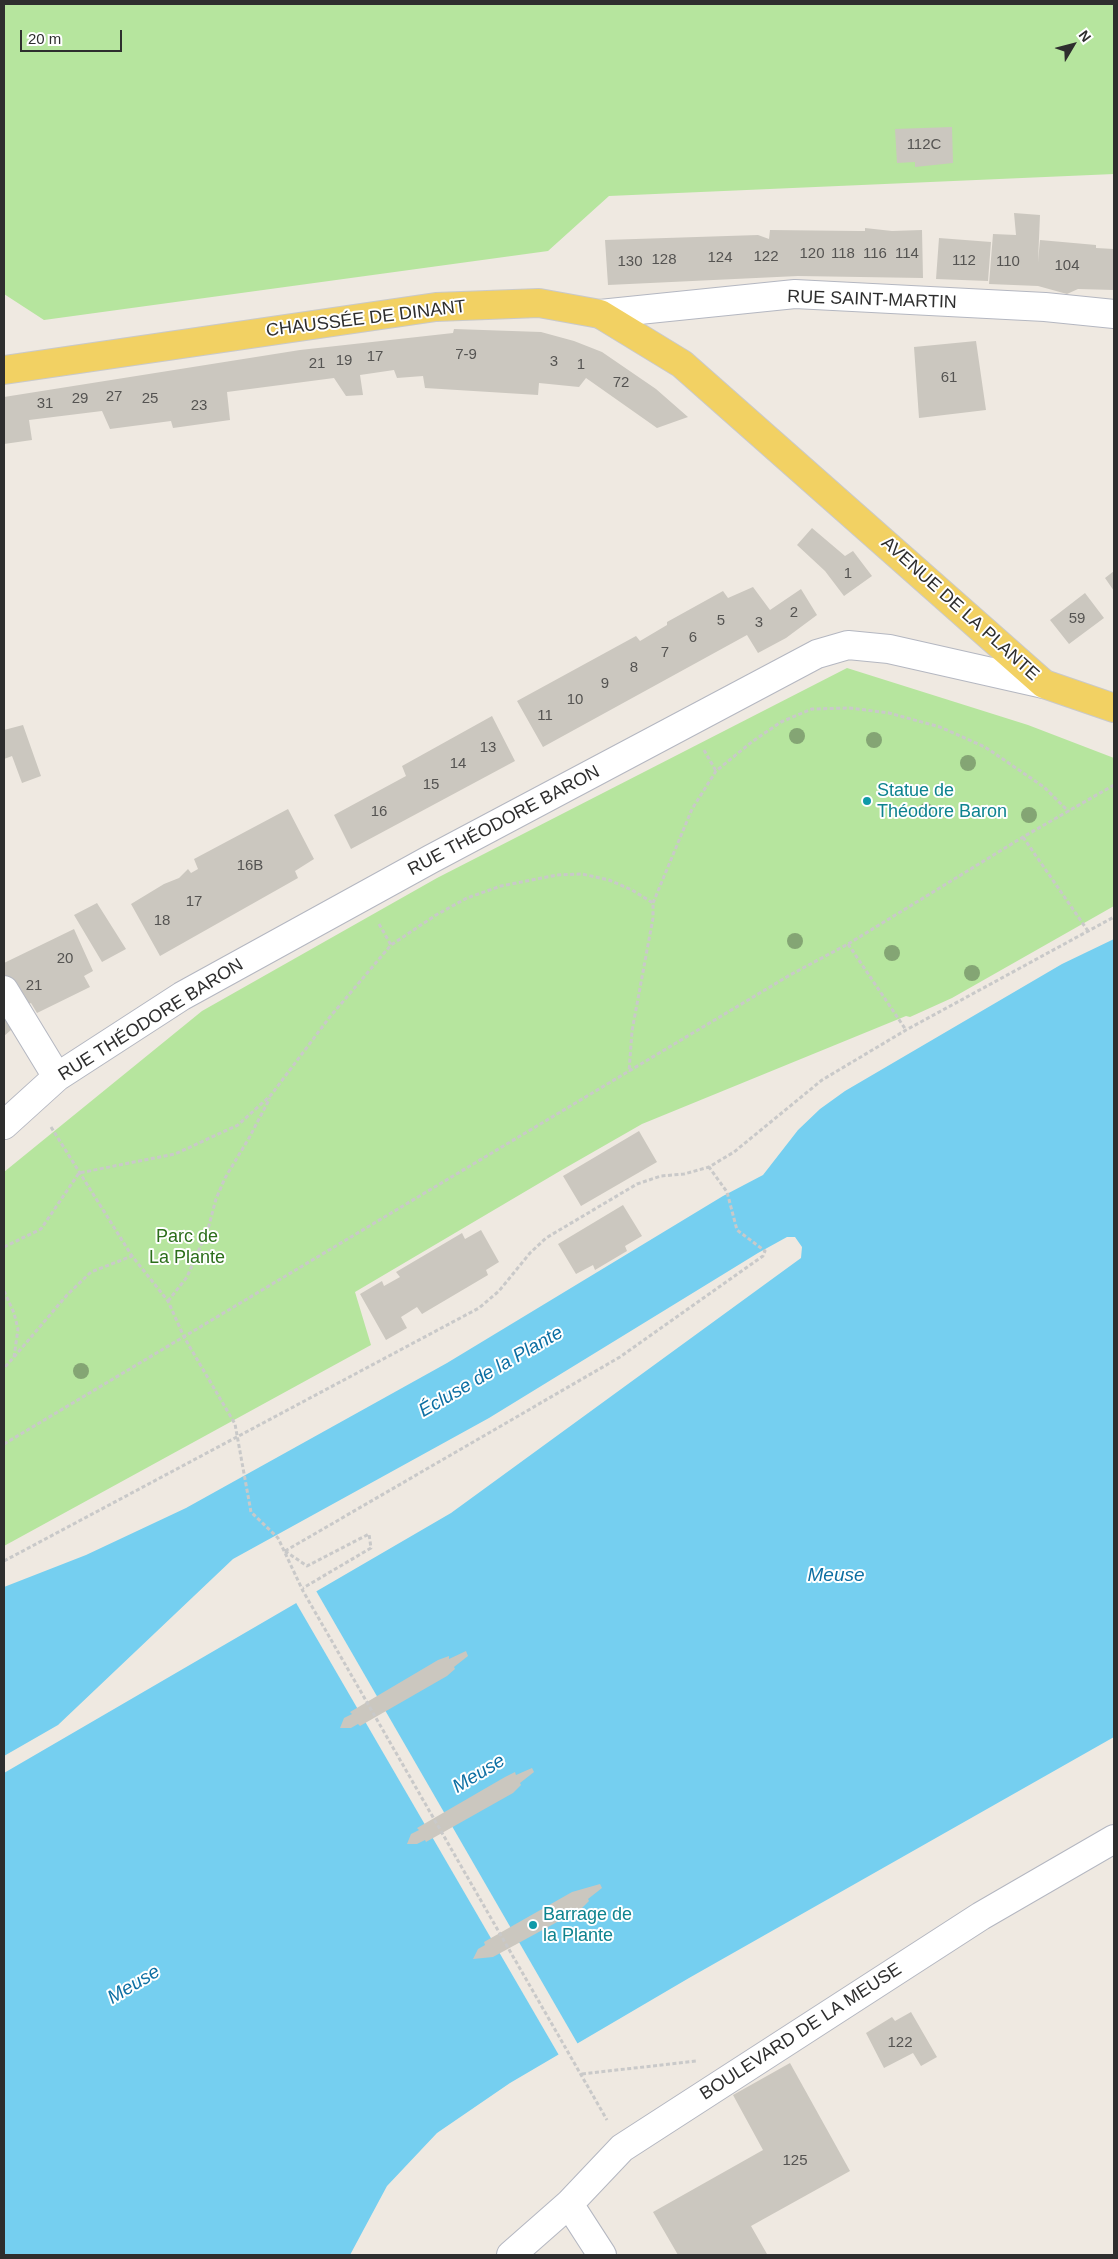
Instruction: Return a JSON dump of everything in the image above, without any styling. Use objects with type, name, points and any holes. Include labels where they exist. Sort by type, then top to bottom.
[{"type":"main road","name":"CHAUSSÉE DE DINANT","points":[[4,370],[436,307],[539,303],[600,314],[682,364],[820,486]]},
{"type":"main road","name":"AVENUE DE LA PLANTE","points":[[820,486],[1044,684],[1114,708]]},
{"type":"street","name":"RUE SAINT-MARTIN","points":[[600,314],[795,294],[1045,307],[1114,314]]},
{"type":"street","name":"RUE THÉODORE BARON","points":[[4,1124],[57,1077],[191,991],[431,859],[817,654],[848,646],[889,649],[1044,684]]},
{"type":"street","points":[[4,990],[57,1077]]},
{"type":"street","name":"BOULEVARD DE LA MEUSE","points":[[511,2255],[569,2204],[622,2148],[981,1916],[1114,1839]]},
{"type":"street","points":[[569,2204],[602,2255]]},
{"type":"path","points":[[629,1073],[632,1031],[653,918],[653,903],[692,809],[716,771],[753,741],[781,722],[812,709],[850,708],[889,713],[940,727],[985,747],[1044,787],[1068,812]]},
{"type":"path","points":[[4,1444],[629,1073],[790,975],[848,944],[1114,784]]},
{"type":"path","points":[[1023,837],[1088,931]]},
{"type":"path","points":[[4,1247],[41,1229],[79,1174],[175,1154],[238,1125],[271,1095],[382,954],[415,929],[467,898],[529,879],[582,874],[609,880],[632,890],[653,903]]},
{"type":"path","points":[[4,1562],[479,1308],[499,1291],[530,1253],[546,1238],[637,1184],[661,1176],[684,1174],[709,1167],[734,1152],[822,1080],[906,1030],[1114,917]]},
{"type":"path","points":[[848,944],[906,1030]]},
{"type":"path","points":[[57,1077],[51,1129],[132,1256],[168,1302],[184,1337],[235,1424],[250,1512],[278,1538],[303,1590],[582,2074],[622,2148]]},
{"type":"path","points":[[168,1302],[183,1282],[197,1255],[225,1178],[249,1138],[271,1095]]},
{"type":"path","points":[[284,1551],[620,1357],[763,1256],[765,1251],[737,1230],[727,1192],[709,1167]]},
{"type":"path","points":[[4,1368],[67,1295],[91,1272],[132,1256]]},
{"type":"path","points":[[4,1291],[14,1313],[18,1329],[14,1357]]},
{"type":"path","points":[[284,1551],[307,1566],[369,1534],[371,1548],[303,1590]]},
{"type":"path","points":[[582,2074],[602,2071]]},
{"type":"green space","points":[[4,4],[1114,4],[1114,174],[609,196],[548,251],[44,320],[4,294]]},
{"type":"green space","name":"Parc de La Plante","points":[[847,668],[1028,725],[1114,758],[1114,906],[952,998],[910,1017],[906,1016],[642,1124],[560,1171],[355,1292],[371,1345],[4,1546],[4,1172],[202,1011],[437,878]]},
{"type":"water","name":"Meuse","points":[[1114,939],[1114,1737],[689,1978],[510,2083],[437,2133],[387,2186],[350,2255],[4,2255],[4,1773],[451,1513],[801,1258],[802,1247],[795,1237],[787,1237],[489,1418],[233,1559],[58,1725],[4,1756],[4,1587],[86,1555],[186,1508],[447,1363],[723,1196],[763,1175],[798,1130],[820,1109],[845,1091],[1062,964]]},
{"type":"pier","points":[[315,1589],[579,2046],[560,2057],[295,1601]]},
{"type":"building","points":[[952,127],[953,163],[915,167],[915,162],[897,163],[895,129]]},
{"type":"building","points":[[1014,213],[1040,215],[1038,262],[1040,240],[1096,245],[1096,248],[1114,249],[1114,290],[1078,289],[1067,294],[1038,286],[989,284],[993,234],[1016,235]]},
{"type":"building","points":[[865,228],[892,231],[922,230],[923,278],[798,276],[608,285],[605,240],[758,235],[769,239],[770,230],[865,231]]},
{"type":"building","points":[[939,238],[991,242],[988,281],[936,279]]},
{"type":"building","points":[[454,329],[541,332],[574,341],[602,352],[656,389],[688,417],[657,428],[586,378],[579,387],[539,383],[538,395],[425,388],[423,376],[397,378],[394,370],[360,375],[363,395],[346,396],[334,378],[227,392],[230,420],[173,428],[171,421],[110,429],[102,411],[29,420],[32,440],[4,444],[4,397],[300,350],[453,333]]},
{"type":"building","points":[[976,341],[986,410],[919,418],[914,347]]},
{"type":"building","points":[[812,528],[845,556],[853,551],[872,576],[844,596],[825,571],[797,545]]},
{"type":"building","points":[[1114,571],[1114,591],[1105,578]]},
{"type":"building","points":[[753,587],[770,610],[801,589],[817,615],[786,638],[758,653],[747,635],[543,747],[517,701],[636,636],[640,641],[667,625],[667,622],[723,591],[728,598]]},
{"type":"building","points":[[1085,593],[1104,618],[1069,644],[1050,620]]},
{"type":"building","points":[[492,716],[515,761],[351,849],[334,815],[406,776],[402,766]]},
{"type":"building","points":[[23,725],[41,776],[22,783],[12,756],[4,759],[4,730]]},
{"type":"building","points":[[288,809],[314,859],[295,871],[298,878],[160,956],[131,904],[164,884],[179,878],[188,869],[191,873],[198,869],[194,859]]},
{"type":"building","points":[[97,903],[126,949],[102,962],[74,915]]},
{"type":"building","points":[[74,929],[93,971],[84,976],[90,987],[37,1013],[31,1003],[21,1007],[4,973],[4,963]]},
{"type":"building","points":[[4,1011],[12,1023],[11,1030],[4,1036]]},
{"type":"building","points":[[639,1131],[657,1162],[581,1206],[563,1176]]},
{"type":"building","points":[[623,1205],[642,1236],[625,1246],[627,1251],[595,1270],[593,1265],[576,1274],[558,1244]]},
{"type":"building","points":[[481,1230],[499,1262],[486,1270],[488,1275],[422,1314],[417,1307],[401,1317],[407,1328],[386,1340],[360,1294],[382,1281],[384,1286],[400,1277],[396,1272],[462,1233],[465,1239]]},
{"type":"building","points":[[466,1651],[468,1656],[454,1667],[455,1669],[447,1676],[360,1726],[358,1724],[351,1728],[340,1728],[344,1718],[352,1714],[350,1712],[438,1660],[449,1656],[449,1659]]},
{"type":"building","points":[[532,1768],[534,1772],[520,1783],[521,1785],[513,1793],[426,1842],[425,1840],[417,1844],[407,1844],[411,1834],[419,1830],[417,1828],[505,1777],[515,1772],[516,1775]]},
{"type":"building","name":"Barrage de la Plante","points":[[600,1884],[602,1888],[588,1899],[589,1901],[581,1909],[493,1957],[473,1959],[478,1949],[485,1945],[484,1942],[572,1892]]},
{"type":"building","points":[[911,2012],[937,2057],[921,2066],[913,2053],[884,2068],[866,2033],[892,2017],[895,2021]]},
{"type":"building","points":[[790,2063],[850,2171],[751,2226],[767,2254],[765,2255],[678,2255],[653,2212],[763,2150],[733,2095]]},
{"type":"place","name":"Statue de Théodore Baron","points":[[867,801]]},
{"type":"place","name":"Barrage de la Plante","points":[[533,1925]]},
{"type":"water label","name":"Écluse de la Plante","points":[[491,1372]]}]
